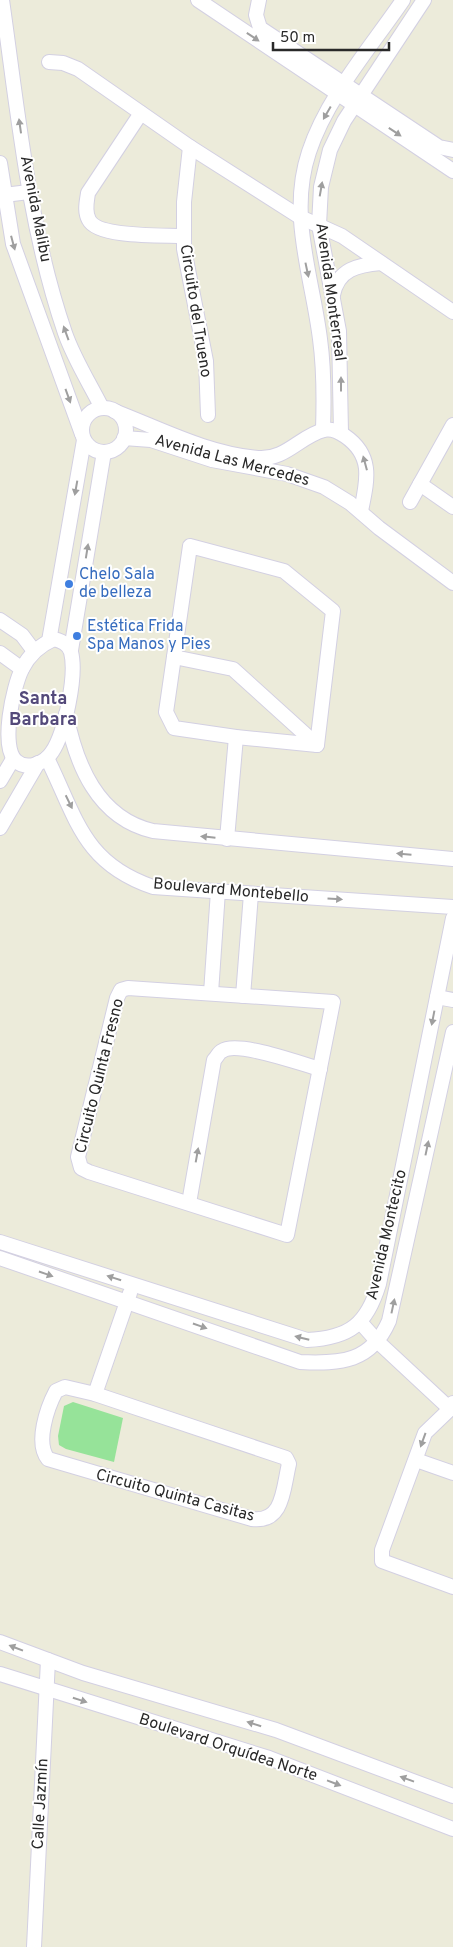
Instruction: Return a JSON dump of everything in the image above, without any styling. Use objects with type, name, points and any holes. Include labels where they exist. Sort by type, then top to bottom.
[{"type":"street","name":"Avenida Malibu","points":[[2,0],[6,74],[40,246],[65,334],[108,409]]},
{"type":"street","points":[[198,0],[358,100],[439,147],[453,150]]},
{"type":"street","points":[[259,0],[256,15],[260,28],[342,90]]},
{"type":"street","name":"Avenida Monterreal","points":[[323,430],[321,341],[302,242],[300,217],[301,187],[309,152],[325,114],[403,0]]},
{"type":"street","name":"Avenida Monterreal","points":[[341,433],[341,377],[333,295],[319,226],[321,187],[330,150],[358,100],[424,0]]},
{"type":"street","points":[[231,22],[256,15]]},
{"type":"street","points":[[49,62],[63,63],[78,69],[190,147],[300,217],[342,236],[453,312]]},
{"type":"street","points":[[358,100],[453,171]]},
{"type":"street","name":"Circuito del Trueno","points":[[141,113],[88,193],[86,206],[89,220],[96,227],[109,231],[183,236]]},
{"type":"street","name":"Circuito del Trueno","points":[[190,147],[184,202],[183,236],[186,269],[206,361],[208,415]]},
{"type":"street","name":"Avenida Malibu","points":[[0,163],[2,194],[13,244],[83,437],[49,641]]},
{"type":"street","points":[[2,194],[29,192]]},
{"type":"street","points":[[314,299],[333,295],[335,286],[346,271],[357,266],[381,263]]},
{"type":"street","points":[[108,409],[123,420],[126,428],[124,438],[116,448],[104,452],[92,448],[83,437],[86,416],[108,409]]},
{"type":"street","name":"Avenida Las Mercedes","points":[[108,409],[202,446],[260,458],[282,454],[323,430]]},
{"type":"street","points":[[410,502],[453,425]]},
{"type":"street","points":[[323,430],[341,433],[353,441],[361,452],[368,478],[361,511]]},
{"type":"street","name":"Avenida Las Mercedes","points":[[124,438],[151,440],[212,460],[287,474],[324,487],[361,511],[379,528],[453,583]]},
{"type":"street","points":[[1,823],[43,761],[53,751],[66,714],[72,685],[71,650],[104,452]]},
{"type":"street","points":[[282,454],[287,474]]},
{"type":"street","points":[[420,484],[453,507]]},
{"type":"street","points":[[190,546],[284,571],[333,611],[317,745],[236,737],[174,728],[166,712],[190,546]]},
{"type":"street","points":[[0,620],[22,635],[34,651]]},
{"type":"street","points":[[43,761],[31,766],[20,764],[13,758],[10,747],[10,716],[22,670],[34,651],[54,639],[62,641],[71,650]]},
{"type":"street","points":[[0,653],[22,670]]},
{"type":"street","points":[[174,657],[233,669],[317,745]]},
{"type":"street","points":[[66,714],[72,745],[86,778],[119,818],[138,828],[227,839],[453,858]]},
{"type":"street","points":[[227,839],[236,737]]},
{"type":"street","points":[[0,781],[13,758]]},
{"type":"street","name":"Boulevard Montebello","points":[[43,761],[84,837],[111,867],[131,880],[153,887],[453,908]]},
{"type":"street","points":[[211,993],[218,891]]},
{"type":"street","points":[[243,996],[250,894]]},
{"type":"street","name":"Avenida Montecito","points":[[0,1242],[307,1340],[328,1339],[346,1332],[362,1322],[373,1303],[379,1284],[453,918]]},
{"type":"street","name":"Circuito Quinta Fresno","points":[[128,988],[243,996],[333,1002],[287,1235],[89,1172],[81,1168],[78,1157],[121,990],[128,988]]},
{"type":"street","points":[[437,997],[453,1000]]},
{"type":"street","name":"Avenida Montecito","points":[[0,1258],[300,1362],[347,1360],[366,1353],[382,1337],[389,1320],[453,1032]]},
{"type":"street","points":[[189,1203],[214,1060],[222,1050],[245,1048],[320,1069]]},
{"type":"street","points":[[95,1394],[133,1284]]},
{"type":"street","points":[[362,1322],[378,1341],[451,1406],[425,1433],[382,1550],[382,1561],[453,1587]]},
{"type":"street","name":"Circuito Quinta Casitas","points":[[65,1388],[95,1394],[286,1458],[289,1464],[278,1506],[272,1516],[262,1520],[252,1519],[48,1459],[42,1452],[42,1440],[51,1401],[56,1391],[65,1388]]},
{"type":"street","points":[[416,1460],[453,1473]]},
{"type":"street","name":"Boulevard Orquídea Norte","points":[[0,1642],[48,1660],[276,1730],[453,1796]]},
{"type":"street","name":"Calle Jazmín","points":[[34,1947],[48,1660]]},
{"type":"street","name":"Boulevard Orquídea Norte","points":[[0,1674],[269,1758],[453,1829]]},
{"type":"green space","points":[[73,1402],[123,1418],[114,1462],[66,1449],[59,1445],[58,1436],[64,1406]]},
{"type":"place","name":"Chelo Sala de belleza","points":[[69,584]]},
{"type":"place","name":"Estética Frida Spa Manos y Pies","points":[[77,636]]},
{"type":"district","name":"Santa Barbara","points":[[43,710]]}]
